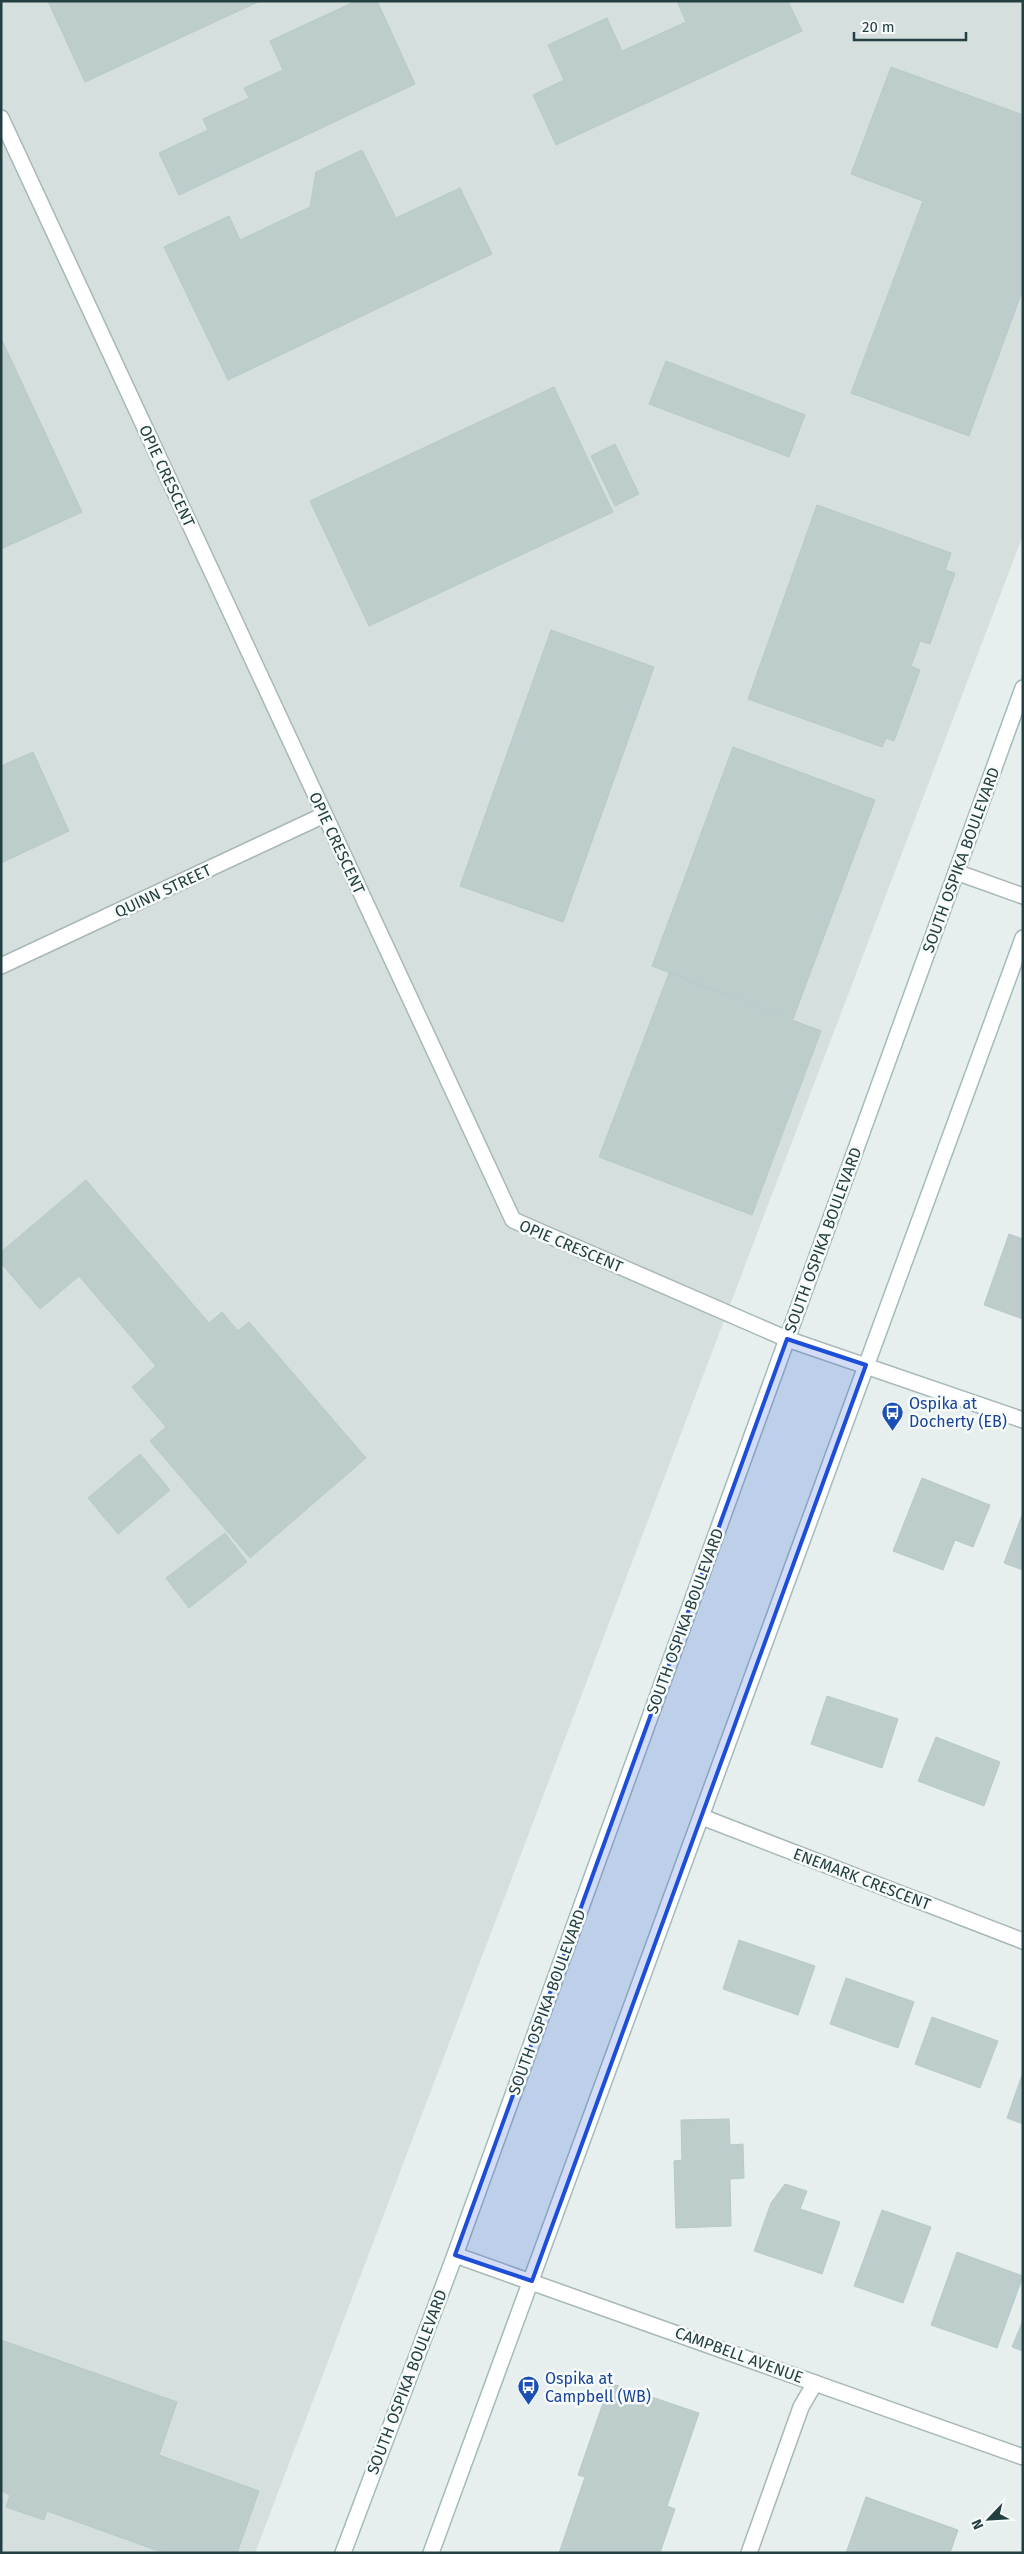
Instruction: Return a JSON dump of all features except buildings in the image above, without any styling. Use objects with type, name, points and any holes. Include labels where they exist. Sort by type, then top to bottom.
[{"type":"main road","name":"OPIE CRESCENT","points":[[1,118],[513,1220],[787,1339],[1023,1420]]},
{"type":"main road","name":"SOUTH OSPIKA BOULEVARD","points":[[343,2553],[454,2255],[1023,688]]},
{"type":"main road","name":"QUINN STREET","points":[[1,966],[324,815]]},
{"type":"main road","points":[[956,872],[1023,896]]},
{"type":"main road","points":[[431,2553],[1023,938]]},
{"type":"main road","name":"ENEMARK CRESCENT","points":[[702,1816],[1023,1941]]},
{"type":"main road","name":"CAMPBELL AVENUE","points":[[454,2255],[532,2281],[1023,2457]]},
{"type":"main road","points":[[749,2553],[801,2407],[815,2383]]},
{"type":"highlighted area","points":[[787,1339],[866,1365],[532,2281],[455,2255]]},
{"type":"shaded area","points":[[1,1],[1023,1],[1023,535],[255,2553],[1,2553]]},
{"type":"place","name":"Ospika at Docherty (EB)","points":[[893,1431]]},
{"type":"place","name":"Ospika at Campbell (WB)","points":[[529,2406]]}]
